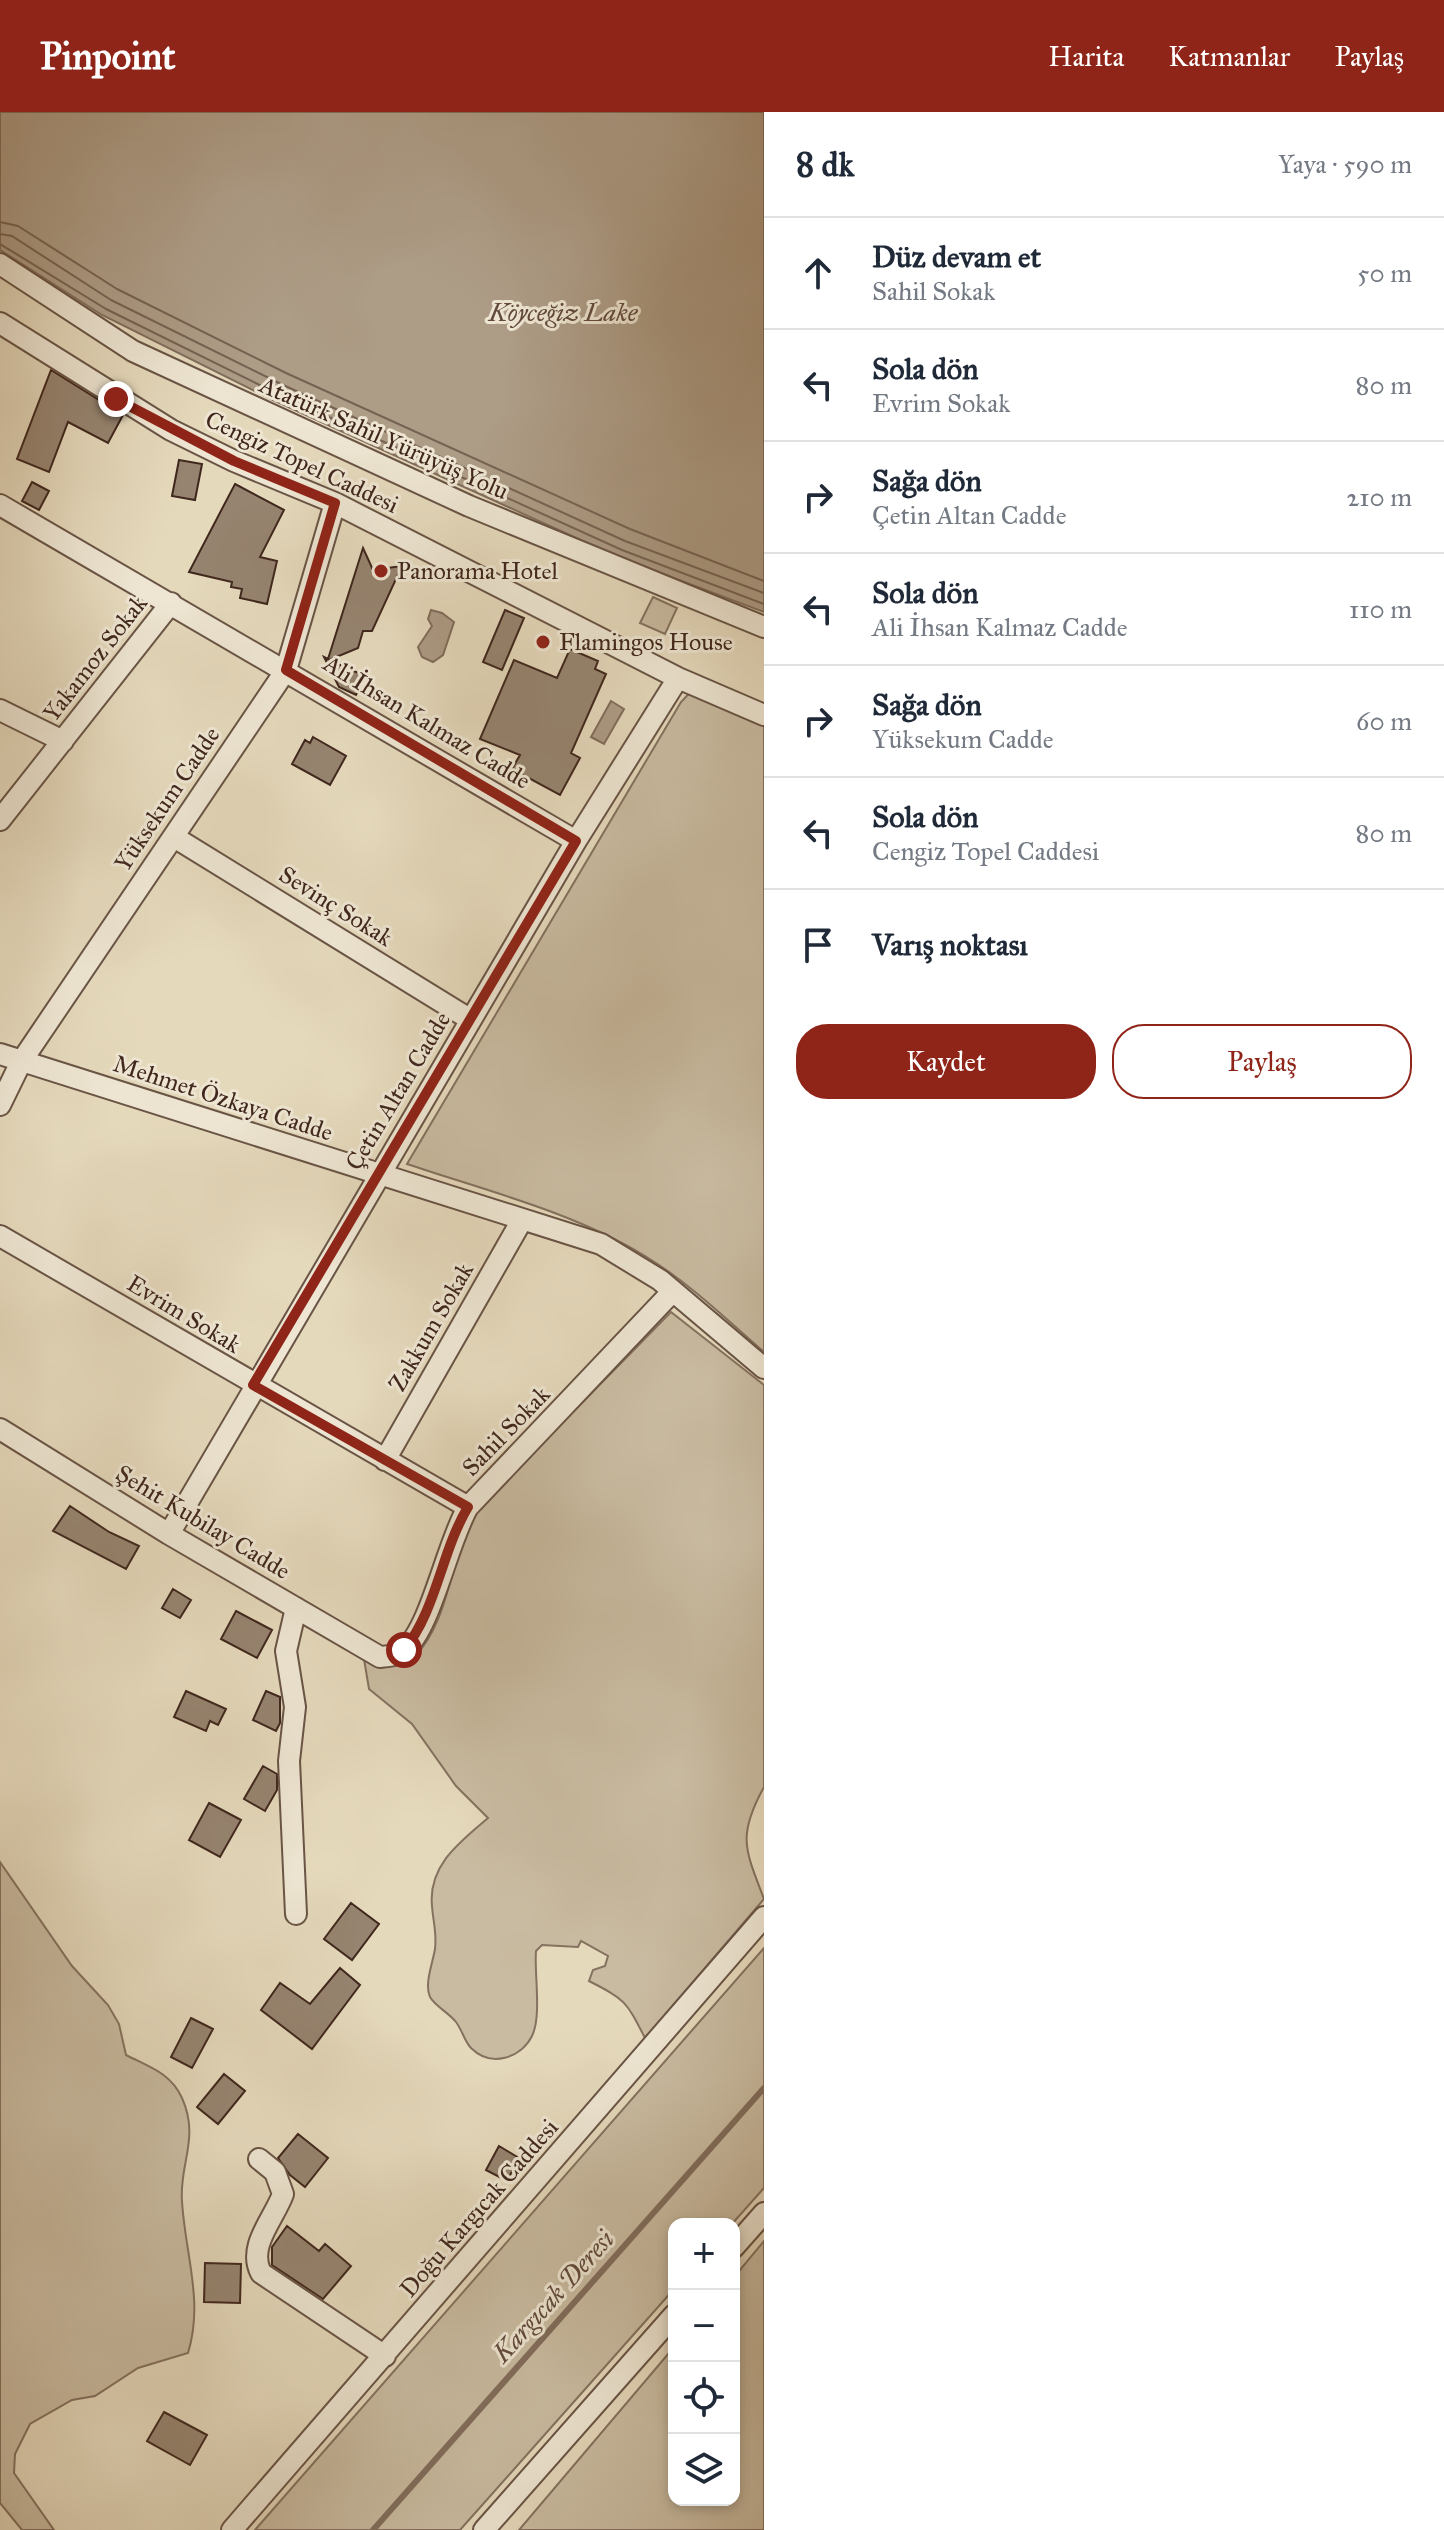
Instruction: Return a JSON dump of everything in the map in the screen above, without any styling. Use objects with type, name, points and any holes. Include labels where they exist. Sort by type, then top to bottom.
[{"type":"street","name":"Atatürk Sahil Yürüyüş Yolu","points":[[0,264],[133,351],[469,506],[764,627]]},
{"type":"street","name":"Cengiz Topel Caddesi","points":[[0,323],[171,430],[234,461],[335,503],[678,678],[764,715]]},
{"type":"street","name":"Yüksekum Cadde","points":[[0,1105],[21,1062],[286,670],[335,503]]},
{"type":"street","name":"Ali İhsan Kalmaz Cadde","points":[[0,505],[576,841]]},
{"type":"street","name":"Yakamoz Sokak","points":[[0,820],[171,603]]},
{"type":"street","name":"Çetin Altan Cadde","points":[[169,1534],[253,1385],[576,841],[678,678]]},
{"type":"street","points":[[0,710],[63,741]]},
{"type":"street","name":"Sevinç Sokak","points":[[174,837],[471,1020]]},
{"type":"street","name":"Mehmet Özkaya Cadde","points":[[0,1054],[601,1244],[639,1265],[764,1368]]},
{"type":"street","name":"Zakkum Sokak","points":[[385,1460],[522,1220]]},
{"type":"street","name":"Evrim Sokak","points":[[0,1236],[468,1507]]},
{"type":"street","name":"Sahil Sokak","points":[[380,1657],[394,1656],[413,1639],[458,1524],[468,1507],[673,1291]]},
{"type":"street","name":"Şehit Kubilay Cadde","points":[[0,1429],[169,1534],[380,1657]]},
{"type":"street","points":[[296,1608],[286,1651],[295,1707],[289,1761],[296,1914]]},
{"type":"street","name":"Doğu Kargıcak Caddesi","points":[[232,2530],[764,1917]]},
{"type":"street","points":[[259,2159],[275,2172],[283,2194],[257,2251],[256,2264],[261,2273],[385,2356]]},
{"type":"street","points":[[740,2240],[764,2213]]},
{"type":"street","points":[[484,2530],[668,2322]]},
{"type":"shaded area","points":[[653,597],[677,608],[665,634],[640,623]]},
{"type":"shaded area","points":[[695,687],[764,706],[764,1352],[676,1277],[617,1241],[529,1204],[407,1164],[681,702]]},
{"type":"shaded area","points":[[671,1312],[764,1385],[764,1787],[750,1818],[747,1843],[764,1899],[645,2038],[624,2003],[589,1981],[593,1970],[605,1966],[608,1956],[581,1941],[578,1947],[542,1945],[536,1951],[537,2006],[532,2036],[513,2055],[487,2058],[469,2045],[456,2022],[430,1997],[428,1986],[435,1943],[432,1891],[435,1878],[448,1856],[488,1818],[456,1786],[412,1724],[369,1689],[364,1659],[398,1665],[416,1655],[436,1624],[461,1546],[476,1511]]},
{"type":"shaded area","points":[[0,1862],[72,1966],[108,2005],[119,2024],[126,2055],[172,2082],[182,2098],[189,2126],[182,2188],[194,2296],[188,2353],[138,2368],[95,2396],[72,2400],[30,2424],[15,2454],[14,2473],[54,2530],[22,2530],[0,2503]]},
{"type":"shaded area","points":[[764,1948],[764,2188],[737,2218],[668,2218],[668,2296],[460,2530],[255,2530]]},
{"type":"shaded area","points":[[764,2241],[764,2530],[519,2530],[668,2354],[668,2506],[740,2506],[740,2270]]},
{"type":"water","name":"Köyceğiz Lake","points":[[0,112],[764,112],[764,612],[618,557],[273,400],[102,315],[0,250]]},
{"type":"water","points":[[431,610],[442,613],[454,622],[443,655],[433,662],[422,657],[418,647],[432,626],[428,619]]},
{"type":"water","points":[[611,701],[624,709],[604,744],[591,737]]},
{"type":"building","points":[[51,370],[123,415],[108,443],[68,422],[49,472],[17,459]]},
{"type":"building","points":[[179,460],[202,464],[195,500],[172,496]]},
{"type":"building","points":[[32,482],[49,491],[39,510],[22,501]]},
{"type":"building","points":[[235,484],[284,510],[260,557],[277,561],[267,604],[240,598],[242,589],[231,587],[232,582],[189,572]]},
{"type":"building","points":[[363,548],[373,570],[402,566],[372,631],[363,631],[358,648],[329,660],[365,676],[356,695],[339,687],[324,657],[328,659]]},
{"type":"building","points":[[505,610],[524,618],[502,670],[483,662]]},
{"type":"building","points":[[570,649],[598,661],[595,669],[606,674],[571,753],[580,758],[560,795],[512,769],[520,755],[480,739],[514,660],[557,678]]},
{"type":"building","points":[[313,737],[346,756],[330,785],[292,764],[305,740],[310,743]]},
{"type":"building","points":[[70,1506],[109,1532],[139,1546],[126,1569],[53,1531]]},
{"type":"building","points":[[173,1589],[191,1600],[180,1618],[162,1608]]},
{"type":"building","points":[[236,1611],[272,1630],[257,1658],[221,1639]]},
{"type":"building","points":[[186,1691],[226,1709],[218,1725],[210,1721],[206,1731],[174,1717]]},
{"type":"building","points":[[266,1691],[280,1697],[280,1723],[276,1731],[253,1720]]},
{"type":"building","points":[[263,1766],[277,1774],[277,1790],[265,1811],[244,1799]]},
{"type":"building","points":[[209,1803],[241,1820],[220,1857],[189,1840]]},
{"type":"building","points":[[351,1903],[379,1924],[352,1960],[324,1939]]},
{"type":"building","points":[[340,1968],[360,1985],[312,2049],[261,2010],[280,1983],[310,2004]]},
{"type":"building","points":[[191,2018],[213,2029],[192,2068],[171,2057]]},
{"type":"building","points":[[224,2074],[245,2091],[218,2124],[197,2107]]},
{"type":"building","points":[[298,2134],[328,2158],[305,2187],[290,2175],[278,2158]]},
{"type":"building","points":[[499,2146],[519,2158],[507,2181],[486,2170]]},
{"type":"building","points":[[287,2226],[319,2251],[325,2244],[351,2266],[323,2299],[272,2265],[272,2247]]},
{"type":"building","points":[[205,2263],[241,2264],[240,2303],[204,2302]]},
{"type":"building","points":[[164,2412],[207,2435],[190,2465],[147,2441]]},
{"type":"waterway","name":"Kargıcak Deresi","points":[[373,2530],[764,2088]]},
{"type":"place","name":"Panorama Hotel","points":[[381,571]]},
{"type":"place","name":"Flamingos House","points":[[543,642]]},
{"type":"route","points":[[116,399],[234,461],[335,503],[286,670],[576,841],[253,1385],[468,1507],[458,1524],[421,1624],[404,1650]]}]
